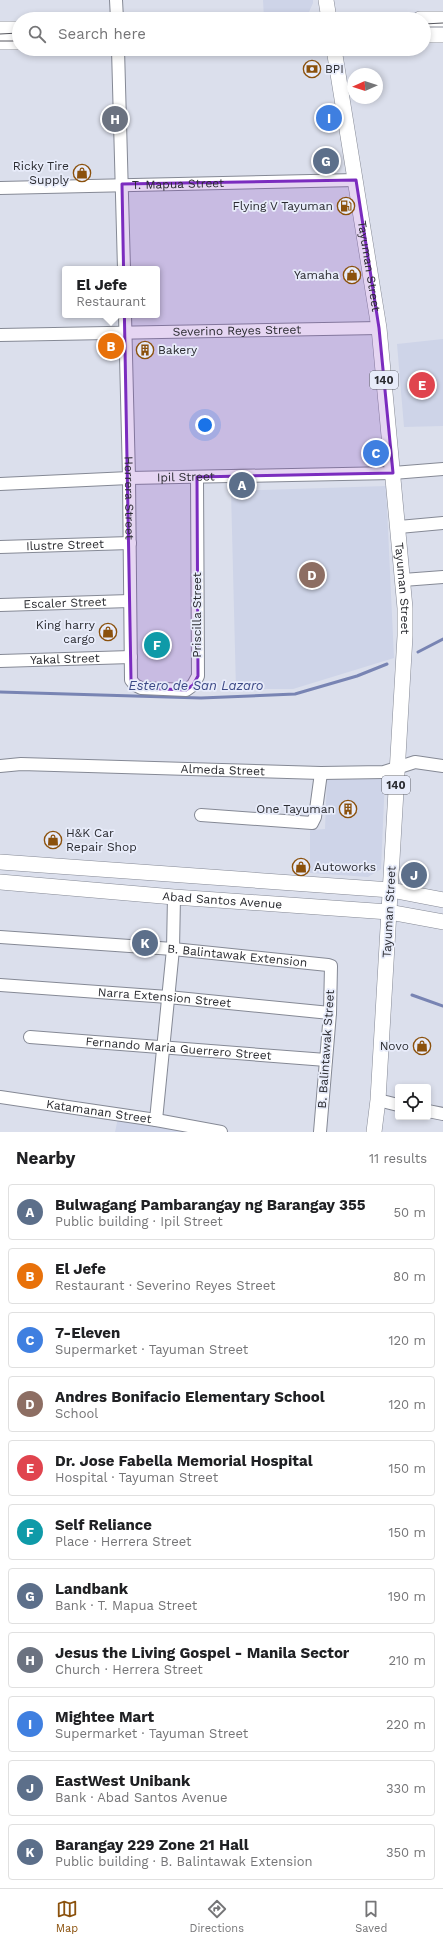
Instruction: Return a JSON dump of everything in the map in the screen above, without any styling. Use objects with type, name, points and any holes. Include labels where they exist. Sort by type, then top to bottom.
[{"type":"main road","points":[[326,0],[329,12]]},
{"type":"main road","points":[[431,19],[443,19]]},
{"type":"main road","points":[[0,29],[12,29]]},
{"type":"main road","points":[[431,35],[443,35]]},
{"type":"main road","points":[[0,42],[12,42]]},
{"type":"main road","name":"Tayuman Street","points":[[335,56],[379,328],[403,580],[405,636],[378,1100],[374,1132]]},
{"type":"main road","name":"Abad Santos Avenue","points":[[0,862],[391,890],[443,900]]},
{"type":"main road","name":"Abad Santos Avenue","points":[[0,882],[174,897],[389,912],[443,922]]},
{"type":"street","points":[[116,0],[117,12]]},
{"type":"street","points":[[118,56],[124,266]]},
{"type":"street","name":"T. Mapua Street","points":[[0,188],[122,184],[356,180]]},
{"type":"street","name":"Herrera Street","points":[[125,318],[129,478],[131,680]]},
{"type":"street","name":"Severino Reyes Street","points":[[0,335],[379,328]]},
{"type":"street","name":"Ipil Street","points":[[0,484],[129,478],[393,473],[443,469]]},
{"type":"street","name":"Priscilla Street","points":[[131,680],[135,685],[141,688],[186,690],[193,685],[198,676],[197,477]]},
{"type":"street","points":[[399,527],[443,523]]},
{"type":"street","name":"Ilustre Street","points":[[0,547],[130,543]]},
{"type":"street","points":[[403,580],[443,577]]},
{"type":"street","name":"Escaler Street","points":[[0,605],[130,600]]},
{"type":"street","name":"Yakal Street","points":[[0,661],[131,657]]},
{"type":"street","name":"Almeda Street","points":[[0,766],[21,764],[321,773],[384,772],[415,762],[443,766]]},
{"type":"street","points":[[201,815],[312,823],[315,817],[321,773]]},
{"type":"street","points":[[156,1120],[173,949],[174,897]]},
{"type":"street","name":"B. Balintawak Extension","points":[[0,937],[173,949],[331,966]]},
{"type":"street","name":"B. Balintawak Street","points":[[320,1132],[330,1013],[331,966]]},
{"type":"street","name":"Narra Extension Street","points":[[0,985],[168,997],[330,1013]]},
{"type":"street","name":"Fernando Maria Guerrero Street","points":[[30,1037],[163,1046],[326,1060]]},
{"type":"street","name":"Katamanan Street","points":[[0,1097],[156,1120],[221,1132]]},
{"type":"street","points":[[378,1100],[395,1103]]},
{"type":"street","points":[[431,1112],[443,1114]]},
{"type":"highlighted area","points":[[356,180],[379,328],[393,473],[197,477],[198,676],[193,685],[186,690],[141,688],[131,680],[122,184]]},
{"type":"shaded area","points":[[263,0],[313,0],[309,12],[264,12]]},
{"type":"shaded area","points":[[443,339],[443,426],[404,427],[397,344]]},
{"type":"shaded area","points":[[386,486],[394,658],[293,689],[236,689],[231,491]]},
{"type":"shaded area","points":[[327,777],[385,778],[381,869],[368,877],[310,873],[310,830],[325,829]]},
{"type":"shaded area","points":[[118,1118],[199,1132],[115,1132]]},
{"type":"waterway","name":"Estero de San Lazaro","points":[[418,652],[443,639]]},
{"type":"waterway","name":"Estero de San Lazaro","points":[[0,692],[201,698],[295,694],[357,676],[387,664]]},
{"type":"waterway","points":[[412,995],[443,1006]]},
{"type":"tram line","points":[[431,24],[443,23]]},
{"type":"tram line","points":[[0,34],[12,33]]},
{"type":"tram line","points":[[0,41],[12,41]]},
{"type":"place","name":"BPI","points":[[312,69]]},
{"type":"place","name":"Mightee Mart","points":[[329,118]]},
{"type":"place","name":"Jesus the Living Gospel - Manila Sector","points":[[115,119]]},
{"type":"place","name":"Landbank","points":[[326,161]]},
{"type":"place","name":"Ricky Tire Supply","points":[[82,173]]},
{"type":"place","name":"Flying V Tayuman","points":[[346,206]]},
{"type":"place","name":"Yamaha","points":[[352,275]]},
{"type":"place","name":"El Jefe","points":[[111,346]]},
{"type":"place","name":"Bakery","points":[[145,350]]},
{"type":"place","name":"Dr. Jose Fabella Memorial Hospital","points":[[422,385]]},
{"type":"place","name":"7-Eleven","points":[[376,453]]},
{"type":"place","name":"Bulwagang Pambarangay ng Barangay 355","points":[[242,485]]},
{"type":"place","name":"Andres Bonifacio Elementary School","points":[[312,575]]},
{"type":"place","name":"King harry cargo","points":[[108,632]]},
{"type":"place","name":"Self Reliance","points":[[157,645]]},
{"type":"place","name":"One Tayuman","points":[[348,809]]},
{"type":"place","name":"H&K Car Repair Shop","points":[[53,840]]},
{"type":"place","name":"Autoworks","points":[[301,867]]},
{"type":"place","name":"EastWest Unibank","points":[[414,875]]},
{"type":"place","name":"Barangay 229 Zone 21 Hall","points":[[145,943]]},
{"type":"place","name":"Novo","points":[[422,1046]]}]
